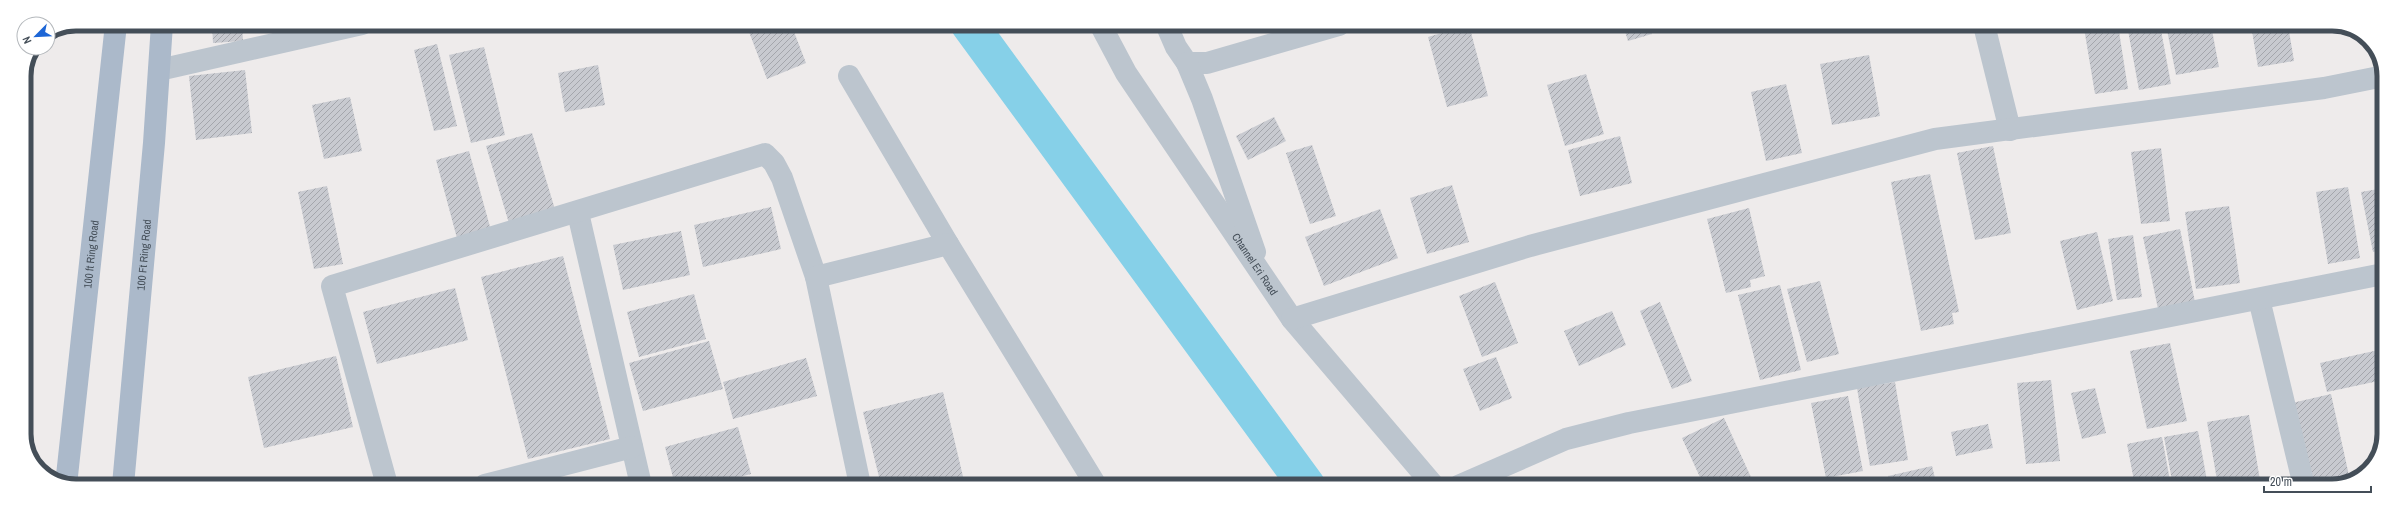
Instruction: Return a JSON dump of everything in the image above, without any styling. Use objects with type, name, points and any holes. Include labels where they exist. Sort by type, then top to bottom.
[{"type":"main road","name":"100 ft Ring Road","points":[[67,478],[115,31]]},
{"type":"main road","name":"100 Ft Ring Road","points":[[123,479],[162,31]]},
{"type":"street","points":[[159,70],[331,31]]},
{"type":"street","name":"Channel Eri Road","points":[[1104,31],[1126,73],[1292,319],[1428,479]]},
{"type":"street","points":[[1169,31],[1176,47],[1187,63],[1202,99],[1265,281]]},
{"type":"street","points":[[1187,63],[1207,63],[1315,31]]},
{"type":"street","points":[[1985,31],[2010,130]]},
{"type":"street","points":[[849,76],[948,244],[1092,479]]},
{"type":"street","points":[[1292,319],[1576,234],[1935,139],[2324,88],[2377,77]]},
{"type":"street","points":[[385,479],[332,286],[578,213],[765,154],[774,163],[782,178],[816,277],[859,479]]},
{"type":"street","points":[[578,213],[640,479]]},
{"type":"street","points":[[816,277],[948,244]]},
{"type":"street","points":[[1474,479],[1566,439],[1629,423],[2377,275]]},
{"type":"street","points":[[2258,299],[2302,479]]},
{"type":"street","points":[[508,479],[632,447]]},
{"type":"building","points":[[212,31],[242,31],[243,41],[213,43]]},
{"type":"building","points":[[749,31],[794,31],[806,63],[767,79]]},
{"type":"building","points":[[1448,31],[1471,31],[1488,96],[1447,107],[1428,37]]},
{"type":"building","points":[[1625,31],[1651,31],[1652,34],[1628,41]]},
{"type":"building","points":[[2084,31],[2119,31],[2128,89],[2095,94]]},
{"type":"building","points":[[2128,31],[2161,31],[2171,84],[2139,90]]},
{"type":"building","points":[[2167,31],[2212,31],[2219,67],[2176,75]]},
{"type":"building","points":[[2252,31],[2289,31],[2294,61],[2258,67]]},
{"type":"building","points":[[437,44],[457,126],[434,131],[414,50]]},
{"type":"building","points":[[484,47],[505,135],[471,143],[449,55]]},
{"type":"building","points":[[1869,55],[1880,116],[1832,125],[1820,64]]},
{"type":"building","points":[[598,65],[605,105],[565,112],[558,73]]},
{"type":"building","points":[[245,70],[252,133],[196,140],[189,76]]},
{"type":"building","points":[[1586,74],[1604,134],[1565,146],[1547,85]]},
{"type":"building","points":[[1786,84],[1802,153],[1766,161],[1751,92]]},
{"type":"building","points":[[350,97],[362,151],[324,159],[312,105]]},
{"type":"building","points":[[1274,117],[1286,141],[1248,160],[1236,136]]},
{"type":"building","points":[[532,133],[557,216],[511,230],[486,146]]},
{"type":"building","points":[[1620,136],[1632,183],[1580,196],[1568,150]]},
{"type":"building","points":[[1312,145],[1336,216],[1310,224],[1286,153]]},
{"type":"building","points":[[1993,146],[2011,233],[1975,240],[1957,153]]},
{"type":"building","points":[[2161,148],[2170,221],[2141,224],[2131,152]]},
{"type":"building","points":[[469,151],[492,234],[458,242],[436,160]]},
{"type":"building","points":[[1930,174],[1959,312],[1952,313],[1954,324],[1921,331],[1891,182]]},
{"type":"building","points":[[1452,185],[1469,242],[1427,254],[1410,198]]},
{"type":"building","points":[[327,186],[343,264],[314,269],[298,192]]},
{"type":"building","points":[[2348,187],[2360,258],[2328,264],[2316,192]]},
{"type":"building","points":[[2377,189],[2377,251],[2373,252],[2361,192]]},
{"type":"building","points":[[2229,206],[2240,283],[2196,289],[2185,212]]},
{"type":"building","points":[[771,207],[781,249],[703,267],[694,225]]},
{"type":"building","points":[[1749,208],[1765,276],[1750,280],[1751,287],[1726,293],[1707,219]]},
{"type":"building","points":[[1380,209],[1398,258],[1324,286],[1305,237]]},
{"type":"building","points":[[2180,229],[2195,302],[2158,309],[2143,237]]},
{"type":"building","points":[[681,231],[690,275],[623,290],[613,245]]},
{"type":"building","points":[[2097,232],[2113,301],[2077,310],[2060,241]]},
{"type":"building","points":[[2133,235],[2142,297],[2117,300],[2108,239]]},
{"type":"building","points":[[563,256],[610,439],[528,459],[481,277]]},
{"type":"building","points":[[1820,281],[1839,354],[1807,362],[1787,289]]},
{"type":"building","points":[[1495,282],[1518,343],[1482,357],[1459,296]]},
{"type":"building","points":[[1780,285],[1801,370],[1760,380],[1738,295]]},
{"type":"building","points":[[455,288],[468,340],[377,364],[363,312]]},
{"type":"building","points":[[694,294],[706,339],[639,357],[627,312]]},
{"type":"building","points":[[1660,302],[1692,381],[1672,389],[1640,311]]},
{"type":"building","points":[[1612,311],[1626,345],[1579,366],[1564,331]]},
{"type":"building","points":[[709,341],[723,389],[643,411],[629,363]]},
{"type":"building","points":[[2170,343],[2187,421],[2147,429],[2130,351]]},
{"type":"building","points":[[2377,350],[2377,381],[2327,392],[2320,363]]},
{"type":"building","points":[[336,356],[353,427],[264,448],[248,377]]},
{"type":"building","points":[[1496,357],[1512,398],[1480,411],[1463,369]]},
{"type":"building","points":[[806,358],[817,396],[733,419],[723,382]]},
{"type":"building","points":[[2051,380],[2060,461],[2026,464],[2017,383]]},
{"type":"building","points":[[1895,382],[1908,460],[1870,466],[1857,388]]},
{"type":"building","points":[[2095,388],[2106,433],[2082,439],[2071,393]]},
{"type":"building","points":[[943,392],[964,479],[880,479],[863,412]]},
{"type":"building","points":[[2331,394],[2349,476],[2332,479],[2308,479],[2292,403]]},
{"type":"building","points":[[1848,396],[1863,471],[1826,478],[1811,403]]},
{"type":"building","points":[[2249,415],[2260,479],[2217,479],[2207,422]]},
{"type":"building","points":[[1724,418],[1752,479],[1701,479],[1682,438]]},
{"type":"building","points":[[1988,424],[1993,448],[1956,456],[1951,432]]},
{"type":"building","points":[[738,427],[751,474],[731,479],[673,479],[665,447]]},
{"type":"building","points":[[2198,431],[2207,479],[2172,479],[2164,437]]},
{"type":"building","points":[[2162,437],[2170,479],[2134,479],[2127,444]]},
{"type":"building","points":[[1932,466],[1935,479],[1889,479],[1888,476]]},
{"type":"waterway","points":[[974,31],[1302,479]]}]
